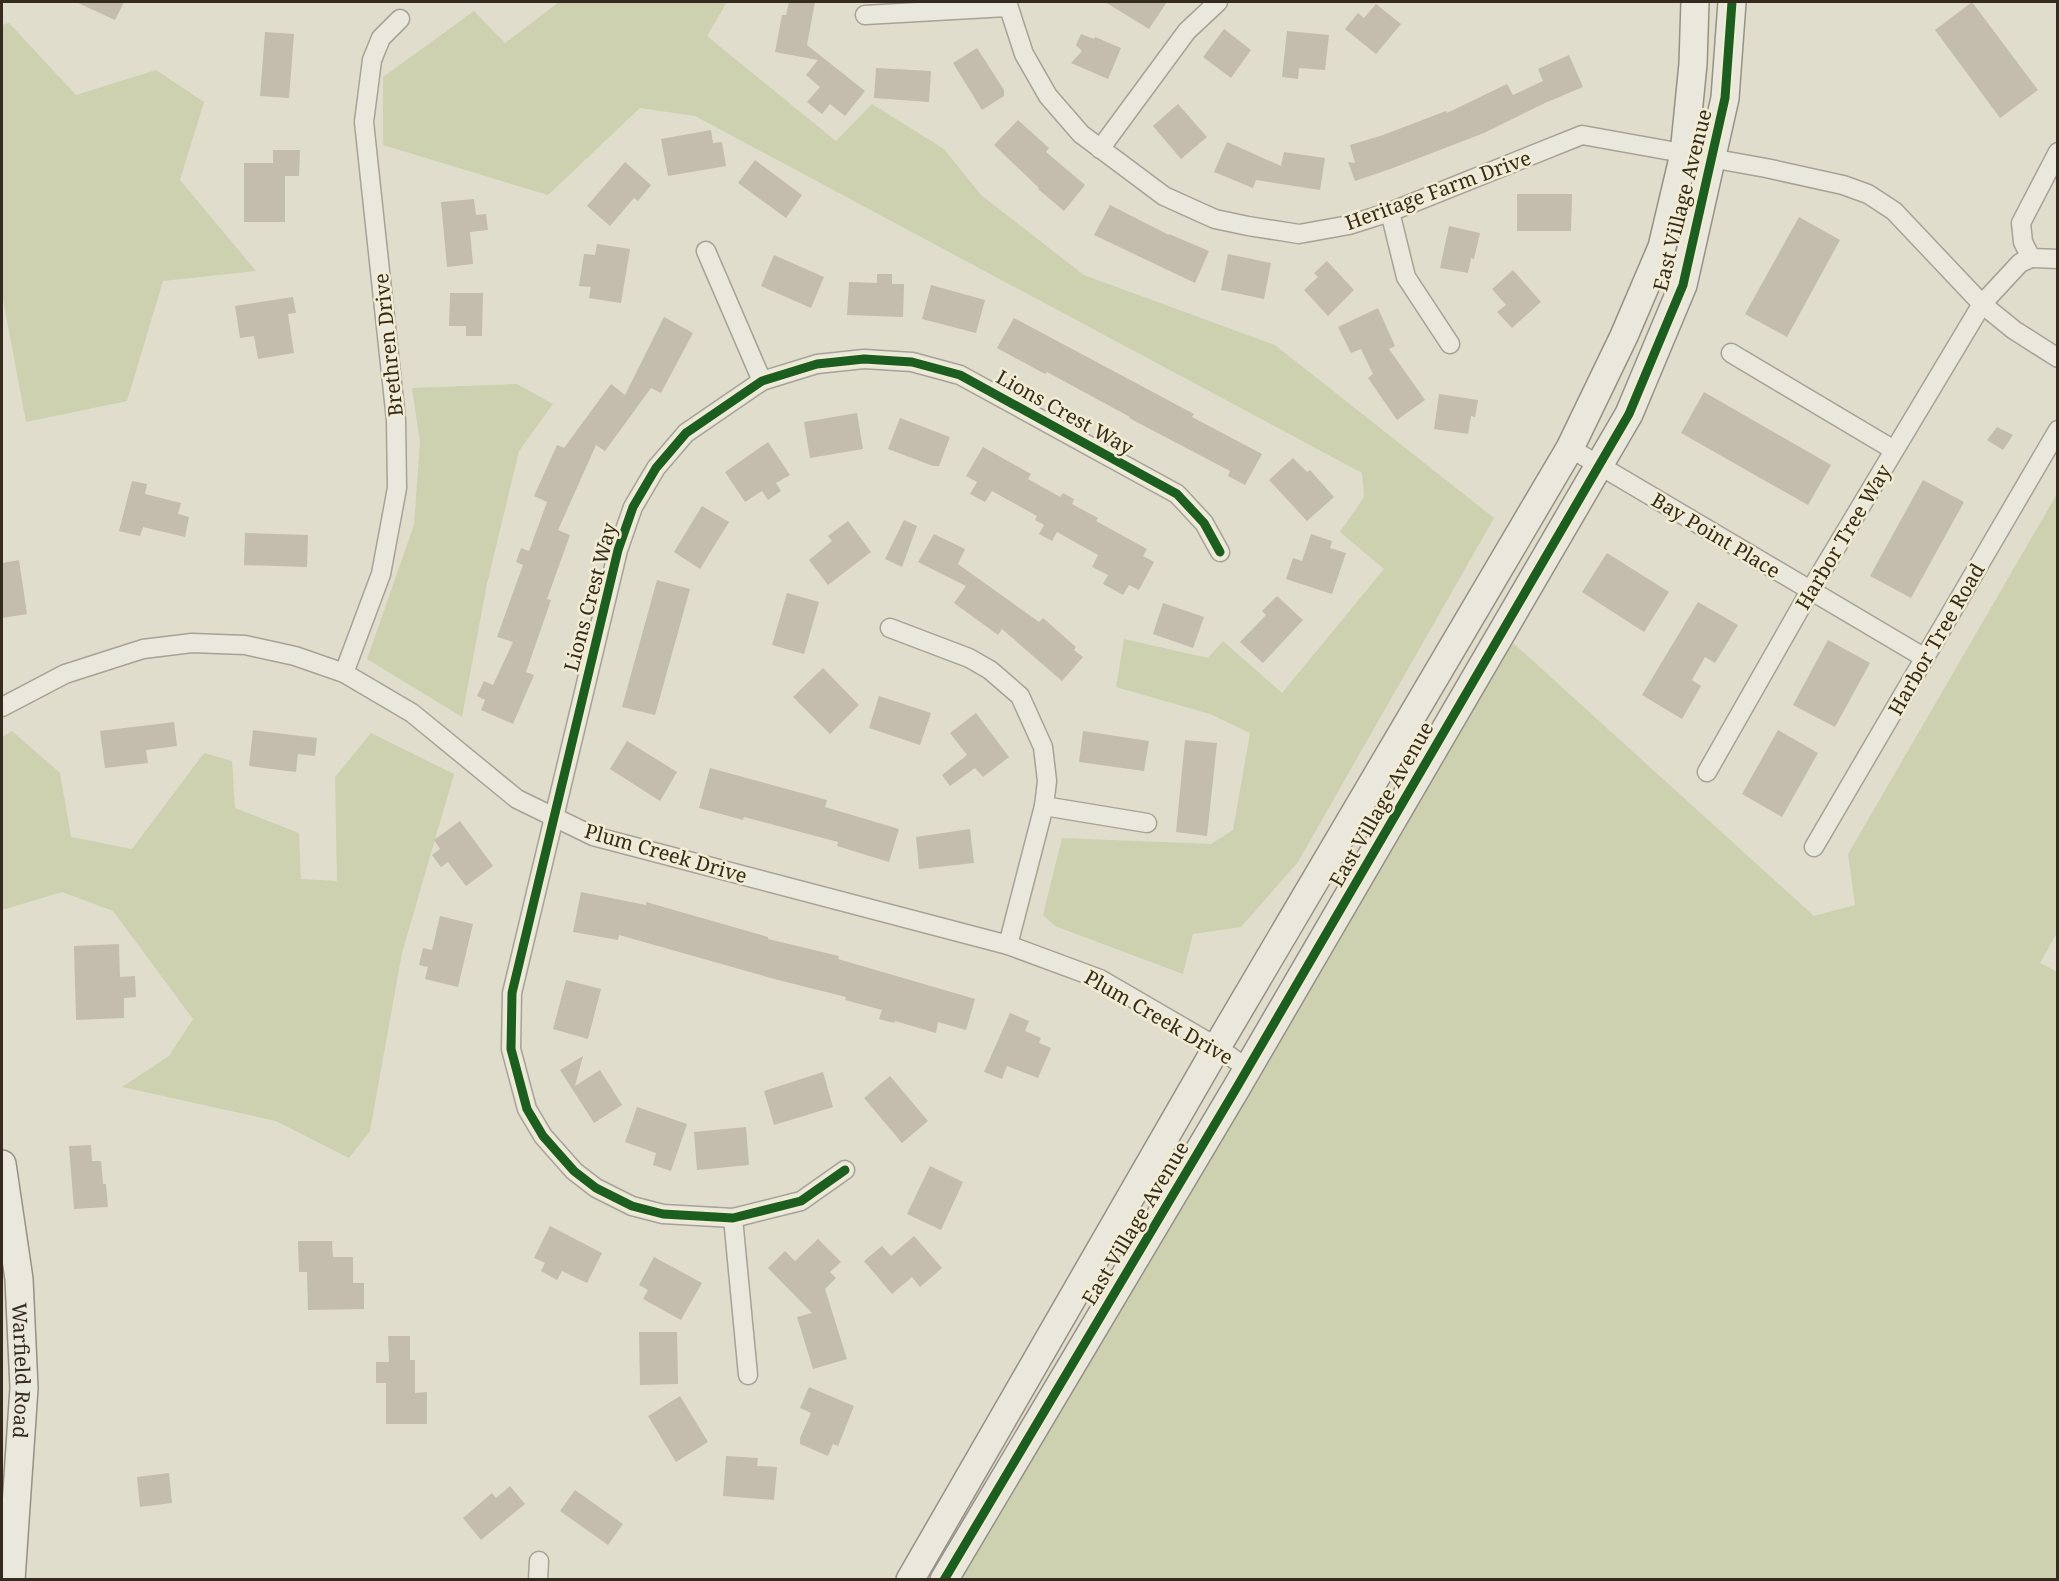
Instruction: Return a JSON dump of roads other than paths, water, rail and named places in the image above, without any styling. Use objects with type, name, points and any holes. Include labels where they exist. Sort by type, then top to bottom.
[{"type":"street","points":[[1100,149],[1187,31],[1218,2]]},
{"type":"street","name":"East Village Avenue","points":[[910,1580],[1217,1047],[1570,448],[1624,336],[1662,248],[1684,154],[1693,64],[1695,2]]},
{"type":"street","name":"East Village Avenue","points":[[944,1580],[1248,1069],[1629,414],[1683,285],[1725,98],[1732,2]]},
{"type":"street","points":[[865,15],[1007,4]]},
{"type":"street","name":"Heritage Farm Drive","points":[[1007,4],[1024,54],[1048,96],[1081,134],[1164,196],[1215,219],[1299,234],[1349,225],[1389,212],[1582,135],[1684,154]]},
{"type":"street","name":"Brethren Drive","points":[[344,673],[381,574],[397,488],[396,420],[364,122],[372,60],[381,38],[400,19]]},
{"type":"street","points":[[2058,152],[2021,223],[2023,242],[2031,258],[2058,259]]},
{"type":"street","points":[[1684,154],[1766,168],[1844,185],[1868,194],[1894,211],[1982,304],[2013,330],[2058,358]]},
{"type":"street","points":[[1389,212],[1406,277],[1450,344]]},
{"type":"street","points":[[706,251],[762,381]]},
{"type":"street","name":"Harbor Tree Way","points":[[1707,772],[1810,591],[1982,304],[2020,262],[2031,258]]},
{"type":"street","points":[[1731,353],[1894,450]]},
{"type":"street","name":"Lions Crest Way","points":[[845,1170],[801,1201],[733,1218],[663,1214],[632,1206],[596,1188],[574,1171],[543,1136],[527,1109],[512,1049],[512,993],[618,550],[633,507],[656,468],[686,433],[762,381],[817,364],[864,359],[912,363],[960,375],[1177,494],[1204,523],[1220,552]]},
{"type":"street","name":"Harbor Tree Road","points":[[1814,847],[2058,430]]},
{"type":"street","name":"Bay Point Place","points":[[1570,448],[1925,658]]},
{"type":"street","points":[[890,628],[969,658],[990,670],[1020,696],[1043,747],[1047,781],[1044,806],[1008,945]]},
{"type":"street","name":"Plum Creek Drive","points":[[2,707],[65,674],[143,649],[192,643],[245,645],[295,656],[344,673],[412,713],[517,799],[593,836],[1008,945],[1100,979],[1217,1047],[1248,1069]]},
{"type":"street","points":[[1044,806],[1147,823]]},
{"type":"street","name":"Warfield Road","points":[[2,1164],[19,1279],[24,1388],[11,1580]]},
{"type":"street","points":[[733,1218],[748,1376]]},
{"type":"street","points":[[538,1580],[539,1561]]}]
